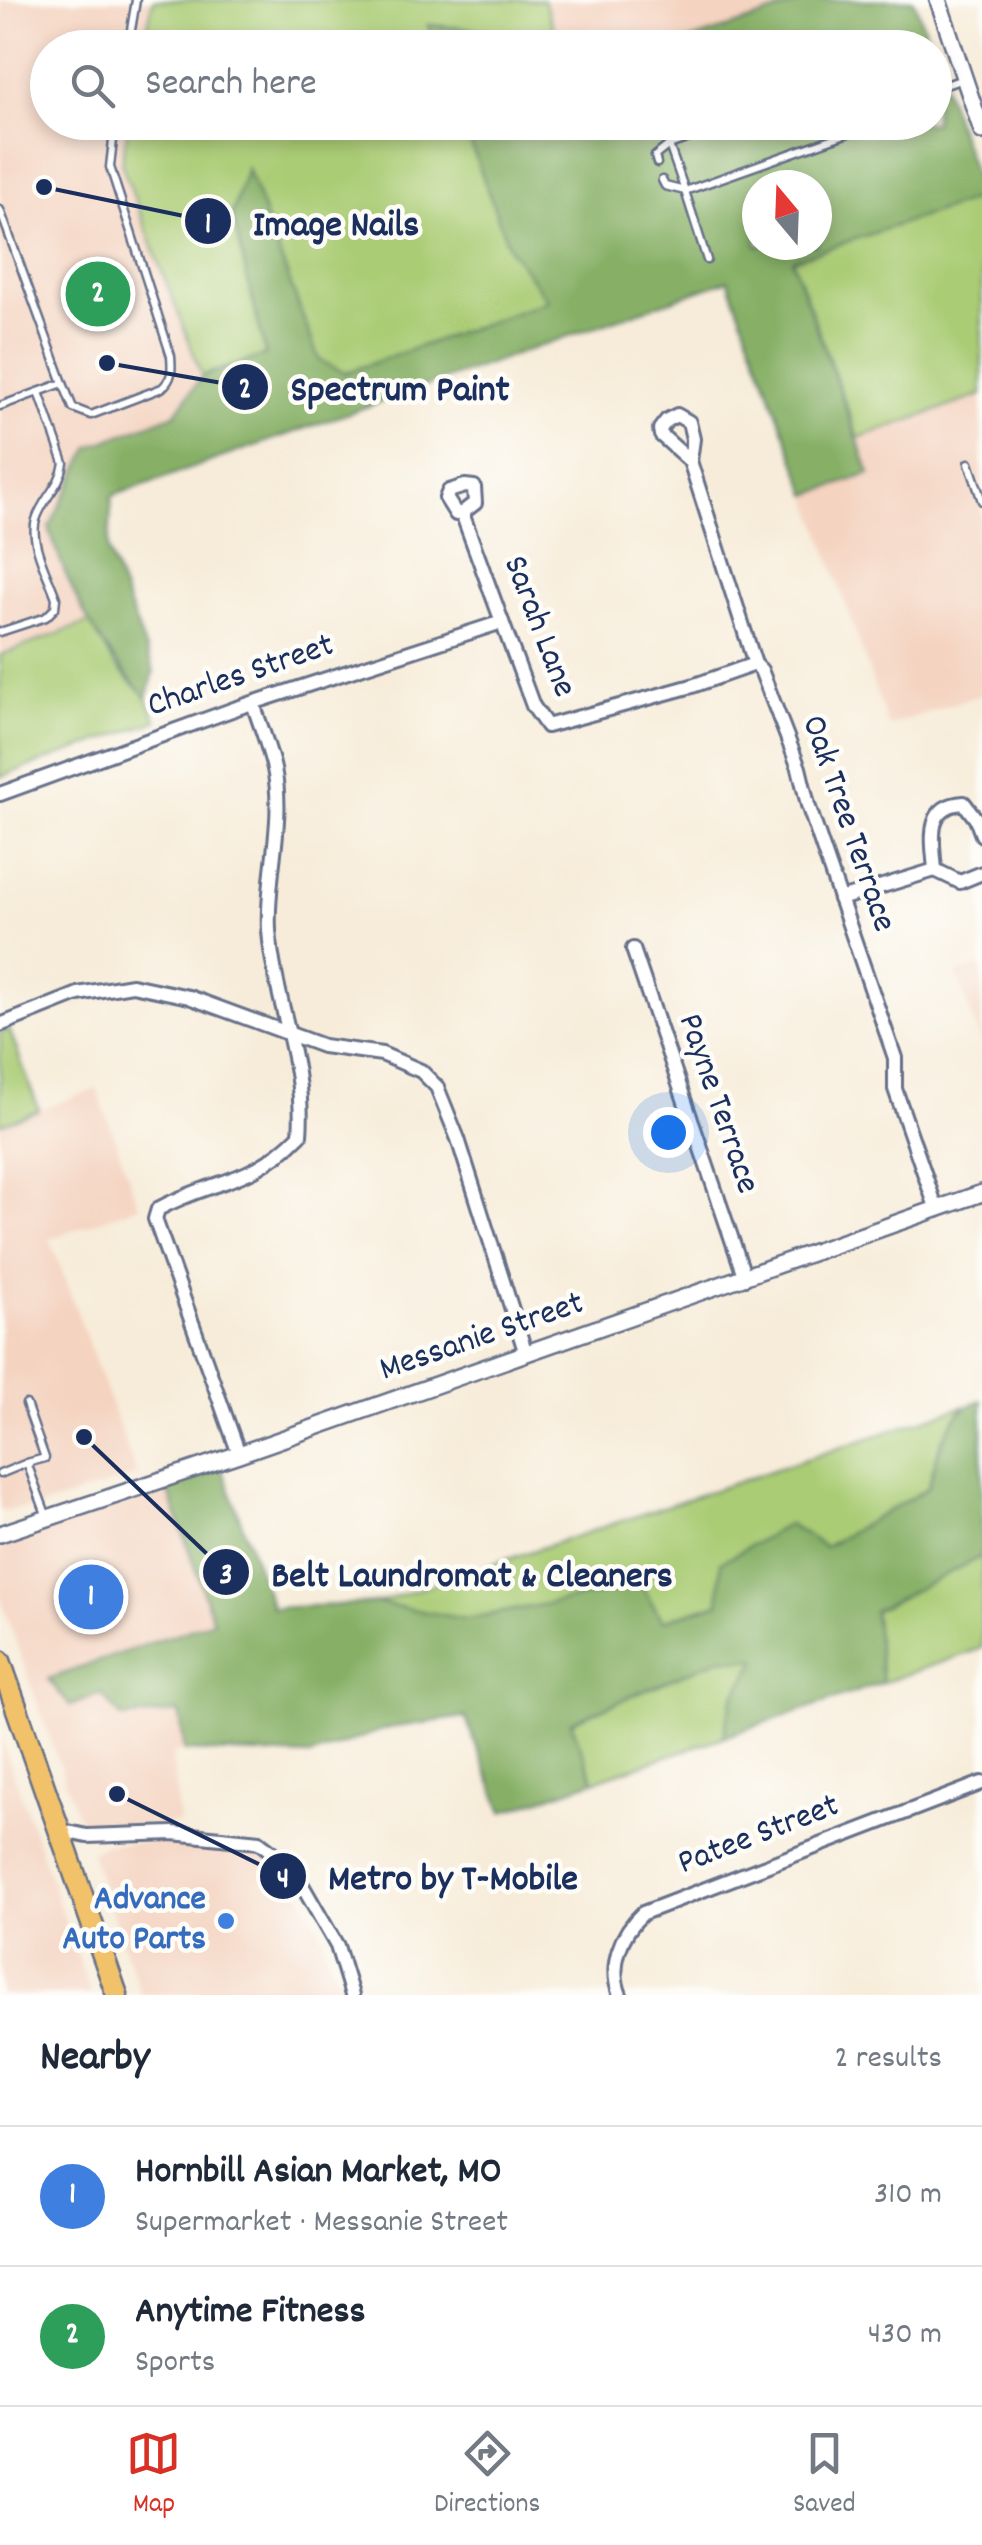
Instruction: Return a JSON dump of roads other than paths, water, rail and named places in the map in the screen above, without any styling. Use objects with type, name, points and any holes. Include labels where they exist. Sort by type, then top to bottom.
[{"type":"main road","points":[[0,1662],[117,1995]]},
{"type":"street","points":[[938,0],[948,30]]},
{"type":"street","points":[[952,42],[982,131]]},
{"type":"street","name":"Oak Tree Terrace","points":[[690,461],[755,664],[761,670],[799,768],[894,1058],[895,1089],[936,1210]]},
{"type":"street","name":"Sarah Lane","points":[[462,513],[533,706],[547,726],[755,664]]},
{"type":"street","name":"Charles Street","points":[[0,794],[253,703],[502,622]]},
{"type":"street","points":[[239,1454],[155,1218],[158,1210],[170,1203],[240,1179],[278,1157],[300,1135],[302,1101],[269,928],[276,827],[275,771],[253,703]]},
{"type":"street","points":[[935,870],[931,831],[939,812],[964,803],[982,835]]},
{"type":"street","points":[[840,899],[935,870],[960,882],[982,873]]},
{"type":"street","name":"Payne Terrace","points":[[633,950],[745,1278]]},
{"type":"street","points":[[0,1025],[78,994],[132,985],[189,997],[323,1046],[382,1054],[421,1071],[437,1087],[458,1139],[526,1354]]},
{"type":"street","name":"Messanie Street","points":[[0,1534],[982,1193]]},
{"type":"street","name":"Patee Street","points":[[620,1995],[615,1976],[622,1939],[643,1914],[982,1783]]},
{"type":"street","points":[[59,1830],[87,1836],[174,1833],[259,1842],[291,1866],[337,1946],[352,1995]]},
{"type":"lane","points":[[131,30],[136,0]]},
{"type":"lane","points":[[952,82],[964,78]]},
{"type":"lane","points":[[0,210],[73,408],[91,415],[162,388],[170,380],[171,356],[110,167],[112,140]]},
{"type":"lane","points":[[667,140],[707,260]]},
{"type":"lane","points":[[657,163],[655,156],[683,140]]},
{"type":"lane","points":[[662,180],[665,186],[684,191],[831,140]]},
{"type":"lane","points":[[0,406],[63,384]]},
{"type":"lane","points":[[0,632],[46,617],[55,608],[56,598],[34,535],[36,520],[62,476],[64,463],[39,392]]},
{"type":"lane","points":[[968,464],[982,501]]},
{"type":"lane","points":[[0,1474],[45,1458],[26,1404]]},
{"type":"lane","points":[[28,1463],[47,1519]]},
{"type":"place","name":"Image Nails","points":[[44,187]]},
{"type":"place","name":"Anytime Fitness","points":[[98,294]]},
{"type":"place","name":"Spectrum Paint","points":[[107,363]]},
{"type":"place","name":"Belt Laundromat & Cleaners","points":[[84,1437]]},
{"type":"place","name":"Hornbill Asian Market, MO","points":[[91,1597]]},
{"type":"place","name":"Metro by T-Mobile","points":[[117,1794]]},
{"type":"place","name":"Advance Auto Parts","points":[[226,1921]]}]
